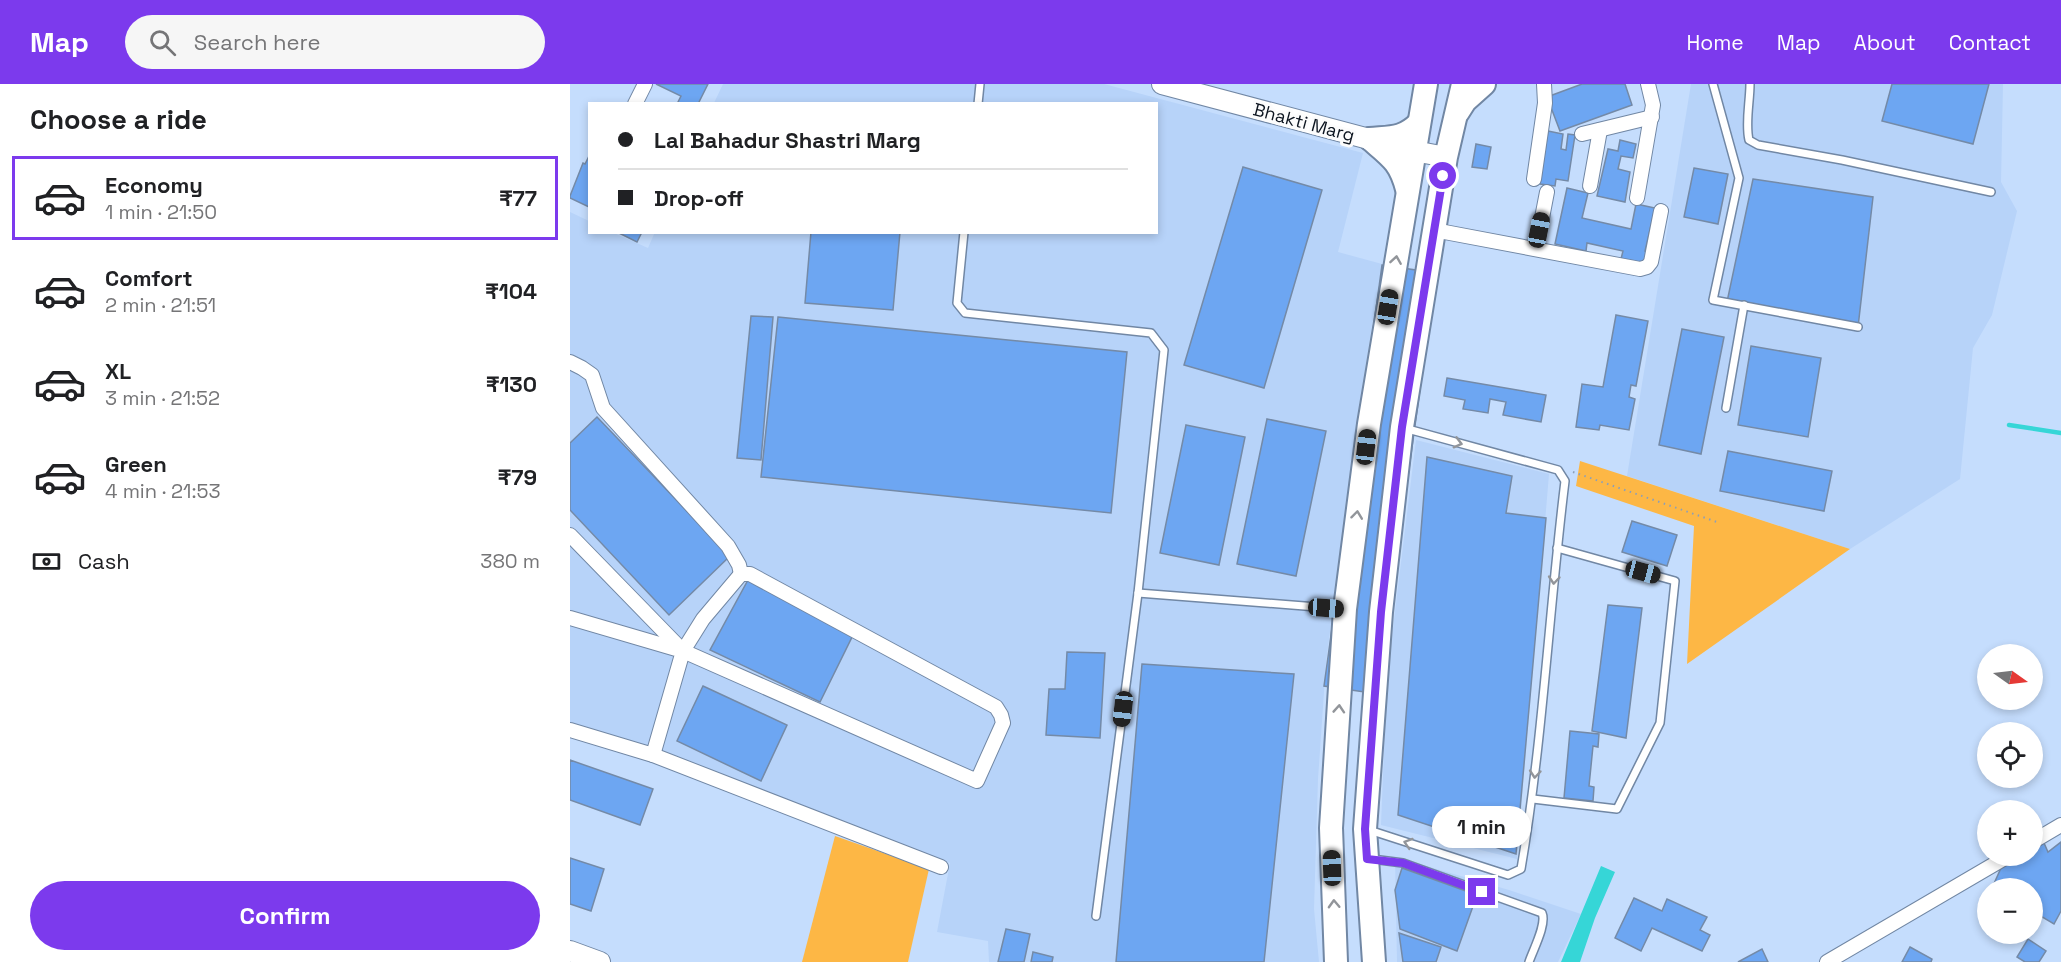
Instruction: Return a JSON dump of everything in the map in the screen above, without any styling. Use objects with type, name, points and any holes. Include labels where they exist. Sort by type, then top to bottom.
[{"type":"main road","name":"Bhakti Marg","points":[[1162,84],[1414,151],[1446,157]]},
{"type":"main road","points":[[1336,962],[1331,828],[1345,609],[1369,424],[1426,84]]},
{"type":"main road","points":[[1374,962],[1365,829],[1381,612],[1402,427],[1446,157],[1463,84]]},
{"type":"main road","points":[[1454,119],[1465,101],[1484,84]]},
{"type":"main road","points":[[1370,139],[1402,136],[1419,123]]},
{"type":"main road","points":[[1370,139],[1397,162],[1404,176],[1407,191]]},
{"type":"main road","points":[[570,951],[600,962]]},
{"type":"street","points":[[636,102],[645,84]]},
{"type":"street","points":[[1534,180],[1545,103],[1544,84]]},
{"type":"street","points":[[1637,198],[1652,117],[1653,105],[1648,84]]},
{"type":"street","points":[[1582,134],[1652,117]]},
{"type":"street","points":[[1590,186],[1600,130]]},
{"type":"street","points":[[1536,249],[1547,192]]},
{"type":"street","points":[[1434,230],[1640,269],[1647,267],[1651,262],[1661,211]]},
{"type":"street","points":[[570,362],[592,375],[603,408],[728,546],[739,565],[741,574]]},
{"type":"street","points":[[570,535],[683,651]]},
{"type":"street","points":[[570,618],[683,651],[977,781],[1003,723],[1002,714],[996,707],[750,573],[741,574],[703,619],[683,651],[653,756]]},
{"type":"street","points":[[570,730],[653,756],[941,867]]},
{"type":"street","points":[[2043,836],[2060,828]]},
{"type":"street","points":[[1827,962],[1991,866]]},
{"type":"lane","points":[[978,102],[980,84]]},
{"type":"lane","points":[[1713,84],[1739,178],[1713,300],[1858,327]]},
{"type":"lane","points":[[1750,84],[1747,131],[1749,140],[1758,145],[1842,160],[1991,192]]},
{"type":"lane","points":[[964,234],[957,303],[965,313],[1151,333],[1164,350],[1138,593],[1096,916]]},
{"type":"lane","points":[[1726,408],[1744,306]]},
{"type":"lane","points":[[1365,829],[1508,875],[1521,869],[1533,799],[1565,481],[1558,470],[1402,427]]},
{"type":"lane","points":[[1533,799],[1617,809],[1660,723],[1675,581],[1557,548]]},
{"type":"lane","points":[[1138,593],[1345,609]]},
{"type":"lane","points":[[1367,859],[1403,863],[1542,913],[1544,918],[1529,962]]},
{"type":"path","points":[[1558,470],[1578,473],[1717,522]]},
{"type":"shaded area","points":[[723,84],[1104,84],[1363,153],[1338,252],[1382,264],[1357,419],[1326,663],[1318,779],[1314,909],[1319,962],[989,962],[988,941],[937,932],[950,863],[674,757],[570,726],[570,212],[588,221],[588,234],[616,234],[648,248],[654,234],[1158,234],[1158,102],[714,102]]},
{"type":"shaded area","points":[[1691,84],[2003,84],[2001,182],[2017,211],[1992,315],[1973,348],[1960,479],[1850,549],[1627,476]]},
{"type":"shaded area","points":[[1416,440],[1549,474],[1517,859],[1381,825],[1387,677]]},
{"type":"shaded area","points":[[1580,461],[1850,549],[1687,664],[1694,526],[1576,486]]},
{"type":"shaded area","points":[[835,836],[929,869],[908,962],[802,962]]},
{"type":"shaded area","points":[[1395,857],[1509,890],[1581,914],[1558,962],[1397,962]]},
{"type":"shaded area","points":[[1601,866],[1615,872],[1595,918],[1580,962],[1561,962]]},
{"type":"building","points":[[656,84],[708,84],[699,102],[678,102],[681,96]]},
{"type":"building","points":[[1582,84],[1625,84],[1632,105],[1560,131],[1547,97]]},
{"type":"building","points":[[1892,84],[1989,84],[1973,144],[1882,121]]},
{"type":"building","points":[[1548,131],[1563,134],[1561,149],[1566,150],[1568,134],[1575,135],[1568,181],[1556,179],[1555,186],[1540,184]]},
{"type":"building","points":[[1620,140],[1636,144],[1633,158],[1621,156],[1618,169],[1630,172],[1625,202],[1597,196],[1608,149],[1618,151]]},
{"type":"building","points":[[1476,144],[1491,147],[1487,169],[1472,167]]},
{"type":"building","points":[[588,158],[588,207],[570,198],[583,163],[585,164]]},
{"type":"building","points":[[1243,167],[1322,190],[1264,388],[1184,365]]},
{"type":"building","points":[[1694,168],[1728,174],[1718,224],[1684,217]]},
{"type":"building","points":[[1753,179],[1873,197],[1858,327],[1727,302]]},
{"type":"building","points":[[1567,188],[1588,193],[1582,218],[1631,229],[1636,204],[1655,208],[1645,251],[1647,252],[1645,264],[1621,259],[1623,251],[1587,243],[1586,251],[1555,244]]},
{"type":"building","points":[[621,234],[641,234],[637,242]]},
{"type":"building","points":[[811,234],[900,234],[893,310],[805,303]]},
{"type":"building","points":[[1382,265],[1436,273],[1378,694],[1324,686]]},
{"type":"building","points":[[1616,315],[1648,321],[1636,386],[1631,385],[1629,397],[1635,399],[1629,430],[1600,425],[1599,430],[1576,427],[1582,384],[1603,387]]},
{"type":"building","points":[[751,316],[773,317],[761,460],[737,458]]},
{"type":"building","points":[[778,317],[1127,352],[1111,513],[761,477]]},
{"type":"building","points":[[1682,329],[1724,337],[1701,454],[1659,445]]},
{"type":"building","points":[[1751,346],[1821,358],[1808,437],[1738,425]]},
{"type":"building","points":[[1447,378],[1546,395],[1541,422],[1503,415],[1506,402],[1490,399],[1488,413],[1463,409],[1465,400],[1444,396]]},
{"type":"building","points":[[597,417],[730,556],[669,615],[570,510],[570,443]]},
{"type":"building","points":[[1267,419],[1326,431],[1296,576],[1237,564]]},
{"type":"building","points":[[1186,425],[1245,437],[1219,565],[1160,553]]},
{"type":"building","points":[[1728,451],[1832,471],[1824,511],[1720,491]]},
{"type":"building","points":[[1427,457],[1512,476],[1506,513],[1546,518],[1516,854],[1398,815]]},
{"type":"building","points":[[1632,521],[1677,535],[1667,566],[1622,552]]},
{"type":"building","points":[[748,580],[855,631],[820,702],[710,650]]},
{"type":"building","points":[[1608,605],[1642,608],[1626,738],[1592,731]]},
{"type":"building","points":[[1067,652],[1105,653],[1100,738],[1046,735],[1049,689],[1065,689]]},
{"type":"building","points":[[1142,664],[1294,674],[1264,962],[1116,962]]},
{"type":"building","points":[[703,686],[787,725],[761,781],[677,741]]},
{"type":"building","points":[[1570,731],[1599,734],[1598,747],[1593,746],[1589,786],[1594,787],[1593,801],[1564,798]]},
{"type":"building","points":[[570,760],[653,789],[640,825],[570,800]]},
{"type":"building","points":[[2061,842],[2061,911],[2054,924],[2043,918],[2043,878],[1996,878],[2004,866],[2043,866],[2043,844],[2048,852]]},
{"type":"building","points":[[570,858],[604,869],[591,911],[570,904]]},
{"type":"building","points":[[1402,868],[1477,895],[1457,951],[1400,929],[1395,890]]},
{"type":"building","points":[[1634,898],[1662,911],[1667,899],[1707,917],[1700,930],[1710,935],[1702,951],[1652,928],[1641,951],[1615,938]]},
{"type":"building","points":[[1006,929],[1030,934],[1024,962],[998,962]]},
{"type":"building","points":[[1399,933],[1441,947],[1436,962],[1403,962]]},
{"type":"building","points":[[2025,944],[2036,944],[2046,951],[2039,962],[2025,962],[2017,957]]},
{"type":"building","points":[[1910,947],[1932,959],[1931,962],[1902,962]]},
{"type":"building","points":[[1762,949],[1768,962],[1738,962]]},
{"type":"building","points":[[1033,952],[1053,957],[1052,962],[1031,962]]},
{"type":"waterway","points":[[2009,425],[2061,433]]},
{"type":"route","points":[[1443,176],[1402,427],[1381,612],[1365,829],[1367,859],[1403,863],[1482,892]]}]
